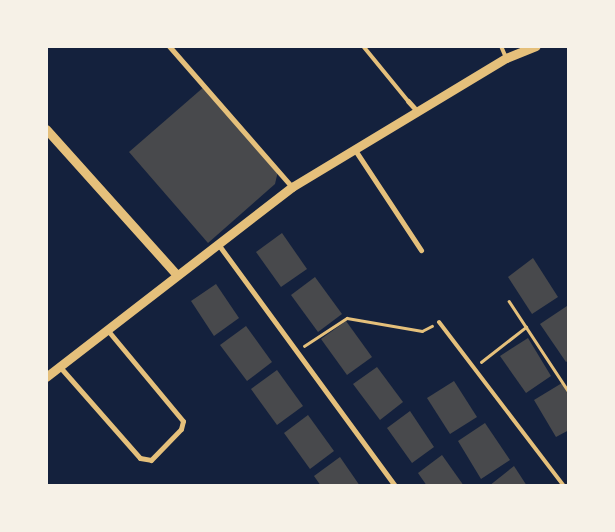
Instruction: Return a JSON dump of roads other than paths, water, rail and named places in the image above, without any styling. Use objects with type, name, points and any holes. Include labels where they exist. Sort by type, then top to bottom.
[{"type":"street","points":[[169,46],[292,187]]},
{"type":"street","points":[[46,378],[109,332],[217,243],[292,187],[506,58],[536,46]]},
{"type":"street","points":[[408,101],[417,111]]},
{"type":"street","points":[[46,129],[177,276]]},
{"type":"street","points":[[355,150],[421,250]]},
{"type":"street","points":[[217,243],[395,486]]},
{"type":"street","points":[[60,367],[145,461],[151,460],[182,429],[183,421],[109,332]]},
{"type":"lane","points":[[363,46],[408,101]]},
{"type":"lane","points":[[501,46],[506,58]]},
{"type":"lane","points":[[439,322],[564,486]]}]
